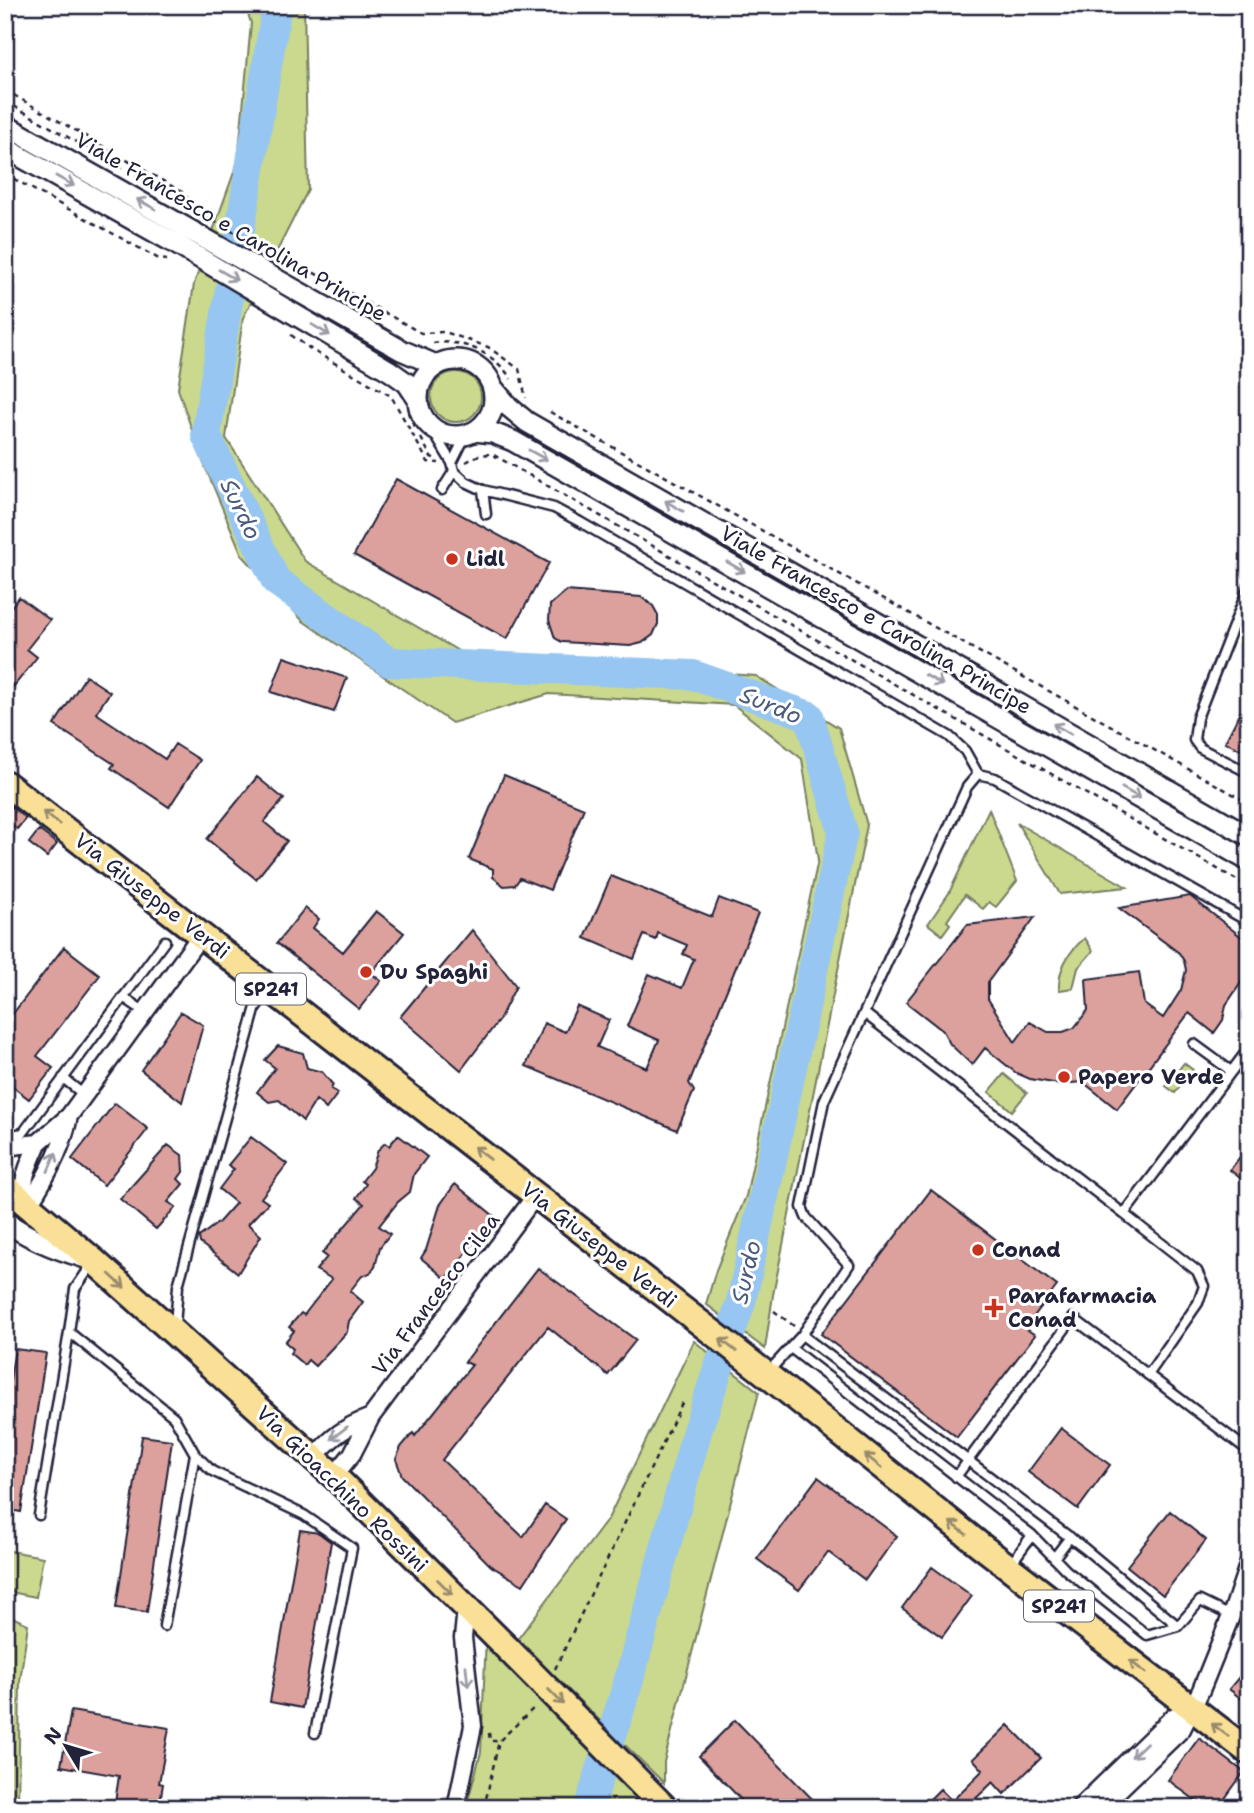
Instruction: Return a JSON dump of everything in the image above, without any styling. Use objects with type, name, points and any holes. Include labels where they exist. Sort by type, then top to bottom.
[{"type":"main road","name":"Via Giuseppe Verdi","points":[[5,783],[766,1374],[1192,1709]]},
{"type":"main road","name":"Via Gioacchino Rossini","points":[[5,1186],[94,1261],[334,1476],[665,1808]]},
{"type":"main road","name":"SP241","points":[[1192,1709],[1249,1752]]},
{"type":"street","name":"Viale Francesco e Carolina Principe","points":[[5,124],[211,229],[401,350],[436,365],[456,359],[475,364],[483,370],[493,388],[509,407],[527,422],[1249,836]]},
{"type":"street","name":"Viale Francesco e Carolina Principe","points":[[5,148],[194,255],[390,371],[407,383],[417,398],[422,417],[429,425],[446,435],[493,433],[513,441],[1249,861]]},
{"type":"street","points":[[417,398],[422,379],[436,365]]},
{"type":"street","points":[[470,433],[489,417],[494,398],[493,388]]},
{"type":"street","points":[[29,1205],[23,1192],[23,1183],[38,1143],[69,1116],[201,935]]},
{"type":"street","points":[[69,1116],[66,1134],[48,1172],[29,1205],[8,1227],[59,1250],[94,1261]]},
{"type":"street","points":[[5,1147],[38,1143]]},
{"type":"street","name":"Via Francesco Cilea","points":[[334,1476],[352,1454],[371,1417],[536,1195]]},
{"type":"street","name":"Via Francesco Cilea","points":[[313,1458],[330,1439],[347,1426],[371,1417]]},
{"type":"street","points":[[1100,1808],[1173,1717],[1192,1709],[1231,1616],[1249,1562]]},
{"type":"street","points":[[456,1808],[473,1726],[463,1638],[466,1608]]},
{"type":"street","points":[[1079,1808],[1123,1776]]},
{"type":"lane","points":[[429,425],[453,467],[466,482],[554,508],[580,522],[949,736],[965,751],[978,774],[995,778],[1249,922]]},
{"type":"lane","points":[[442,490],[470,433]]},
{"type":"lane","points":[[483,489],[486,514]]},
{"type":"lane","points":[[1249,586],[1197,718],[1194,740],[1200,748],[1249,773]]},
{"type":"lane","points":[[766,1374],[792,1349],[849,1265],[806,1217],[802,1207],[824,1101],[967,787],[978,774]]},
{"type":"lane","points":[[5,1131],[12,1135],[23,1133],[165,941]]},
{"type":"lane","points":[[174,1332],[178,1286],[256,1006],[270,988]]},
{"type":"lane","points":[[123,997],[145,1012]]},
{"type":"lane","points":[[864,1013],[1201,1276],[1204,1286],[1198,1303],[1148,1375]]},
{"type":"lane","points":[[1194,1044],[1231,1072]]},
{"type":"lane","points":[[1124,1214],[1249,1048]]},
{"type":"lane","points":[[63,1078],[85,1094]]},
{"type":"lane","points":[[39,1515],[75,1289],[94,1261]]},
{"type":"lane","points":[[956,1476],[1073,1318],[1249,1451]]},
{"type":"lane","points":[[69,1332],[174,1417],[195,1454],[212,1471],[304,1515],[352,1548],[316,1733]]},
{"type":"lane","points":[[803,1334],[1070,1537],[1178,1626]]},
{"type":"lane","points":[[792,1349],[1032,1535],[1066,1570],[1147,1635],[1178,1626],[1200,1601],[1231,1616]]},
{"type":"lane","points":[[164,1626],[195,1454]]},
{"type":"lane","points":[[1009,1567],[1032,1535]]},
{"type":"lane","points":[[1054,1558],[1070,1537]]},
{"type":"path","points":[[5,90],[182,192],[211,229],[261,248]]},
{"type":"path","points":[[5,101],[198,211]]},
{"type":"path","points":[[5,174],[159,259],[167,260]]},
{"type":"path","points":[[277,269],[302,266],[421,333],[445,332],[488,347],[519,369],[527,400]]},
{"type":"path","points":[[291,335],[391,396],[428,462],[453,467],[479,455],[492,454],[1249,887]]},
{"type":"path","points":[[550,413],[1249,803]]},
{"type":"path","points":[[774,1311],[803,1334]]},
{"type":"path","points":[[551,1679],[682,1401]]},
{"type":"path","points":[[484,1808],[499,1741],[539,1704]]},
{"type":"green space","points":[[245,5],[304,5],[308,190],[243,318],[226,438],[305,561],[462,653],[756,676],[839,728],[867,825],[773,1295],[765,1349],[706,1304],[716,1270],[746,1196],[818,860],[802,759],[734,705],[549,694],[452,723],[303,621],[242,555],[201,457],[178,389],[194,284],[238,161],[251,23]]},
{"type":"green space","points":[[456,372],[474,379],[481,397],[474,415],[456,422],[438,415],[431,397],[438,379]]},
{"type":"green space","points":[[989,809],[1017,881],[996,907],[989,902],[983,909],[965,895],[947,921],[950,924],[942,935],[928,924],[949,893]]},
{"type":"green space","points":[[1017,823],[1127,887],[1060,894]]},
{"type":"green space","points":[[1085,938],[1093,951],[1078,968],[1073,988],[1059,990],[1065,961]]},
{"type":"green space","points":[[1184,1063],[1193,1070],[1175,1093],[1166,1086]]},
{"type":"green space","points":[[1004,1074],[1027,1093],[1012,1111],[989,1092]]},
{"type":"green space","points":[[694,1341],[759,1392],[664,1762],[664,1783],[517,1640],[608,1519]]},
{"type":"green space","points":[[5,1550],[43,1557],[36,1597],[5,1591]]},
{"type":"green space","points":[[5,1614],[28,1624],[20,1681],[18,1808],[5,1808]]},
{"type":"green space","points":[[486,1637],[649,1808],[466,1808],[481,1752]]},
{"type":"building","name":"Lidl","points":[[396,479],[549,563],[507,639],[354,555]]},
{"type":"building","points":[[566,591],[641,597],[653,606],[658,615],[658,624],[653,635],[642,643],[630,646],[562,642],[555,638],[549,620],[550,605]]},
{"type":"building","points":[[19,597],[50,620],[27,649],[37,657],[14,686],[5,679],[5,615]]},
{"type":"building","points":[[284,657],[347,678],[334,712],[271,692]]},
{"type":"building","points":[[86,676],[110,692],[96,713],[165,759],[175,744],[200,760],[169,807],[111,768],[114,764],[54,725]]},
{"type":"building","points":[[1249,695],[1249,754],[1225,742]]},
{"type":"building","points":[[504,775],[584,808],[550,890],[520,878],[515,885],[504,886],[493,877],[493,869],[469,859]]},
{"type":"building","points":[[257,777],[284,799],[264,822],[287,841],[256,879],[207,839]]},
{"type":"building","points":[[5,802],[26,818],[17,829],[5,820]]},
{"type":"building","points":[[39,830],[57,844],[47,857],[29,843]]},
{"type":"building","points":[[611,876],[712,917],[719,898],[758,913],[689,1083],[694,1091],[677,1130],[526,1066],[544,1023],[565,1032],[577,1006],[609,1020],[597,1047],[647,1068],[659,1040],[627,1026],[649,974],[682,988],[694,959],[683,954],[687,945],[658,933],[656,940],[644,935],[634,959],[585,938]]},
{"type":"building","points":[[1190,896],[1249,943],[1249,971],[1226,1005],[1223,1020],[1214,1033],[1189,1013],[1117,1109],[1083,1082],[1059,1084],[1030,1079],[1016,1073],[985,1048],[972,1065],[950,1044],[943,1031],[906,1002],[967,925],[1035,917],[988,982],[988,999],[1015,1042],[1030,1022],[1048,1032],[1063,1032],[1074,1028],[1088,1010],[1086,979],[1139,972],[1144,1004],[1163,1018],[1181,990],[1186,970],[1184,961],[1179,953],[1119,908]]},
{"type":"building","points":[[305,908],[319,919],[313,928],[343,952],[376,911],[404,933],[371,973],[381,981],[359,1009],[277,943]]},
{"type":"building","points":[[472,930],[516,986],[499,1020],[461,1070],[400,1017]]},
{"type":"building","points":[[64,947],[100,975],[37,1056],[53,1068],[29,1099],[5,1081],[5,1024]]},
{"type":"building","points":[[181,1012],[203,1025],[182,1102],[141,1070]]},
{"type":"building","points":[[278,1046],[303,1053],[307,1068],[322,1072],[333,1085],[331,1089],[338,1093],[326,1109],[316,1100],[303,1121],[279,1100],[269,1102],[257,1092],[275,1068],[265,1060]]},
{"type":"building","points":[[115,1103],[148,1129],[104,1185],[72,1159]]},
{"type":"building","points":[[398,1135],[427,1157],[414,1174],[410,1192],[398,1202],[379,1226],[390,1234],[380,1247],[375,1267],[362,1276],[350,1291],[363,1302],[349,1321],[347,1332],[315,1366],[308,1360],[304,1365],[290,1353],[293,1349],[285,1342],[294,1331],[289,1327],[301,1313],[304,1315],[332,1279],[316,1270],[327,1257],[322,1253],[364,1204],[356,1198],[366,1184],[362,1181],[372,1168],[378,1150],[385,1143],[389,1146]]},
{"type":"building","points":[[251,1137],[287,1164],[261,1198],[268,1203],[248,1224],[261,1236],[238,1273],[200,1243],[199,1237],[219,1222],[236,1203],[219,1189],[234,1169],[228,1165]]},
{"type":"building","points":[[168,1145],[182,1155],[183,1172],[178,1179],[183,1184],[168,1202],[176,1207],[156,1229],[120,1199]]},
{"type":"building","points":[[1249,1145],[1249,1185],[1230,1170]]},
{"type":"building","points":[[455,1184],[494,1216],[446,1279],[421,1258],[440,1205]]},
{"type":"building","points":[[931,1190],[1057,1286],[1025,1328],[1035,1335],[957,1437],[821,1334]]},
{"type":"building","points":[[538,1268],[636,1340],[608,1375],[548,1327],[442,1460],[523,1537],[545,1505],[566,1519],[523,1585],[491,1566],[402,1476],[396,1459],[401,1447],[413,1433],[415,1436],[472,1365],[465,1362]]},
{"type":"building","points":[[15,1349],[46,1353],[21,1512],[5,1509],[5,1410]]},
{"type":"building","points":[[1061,1428],[1110,1465],[1078,1509],[1028,1472]]},
{"type":"building","points":[[142,1436],[172,1440],[147,1612],[116,1608]]},
{"type":"building","points":[[818,1477],[897,1536],[865,1580],[828,1552],[799,1590],[757,1559]]},
{"type":"building","points":[[1170,1511],[1206,1540],[1163,1595],[1127,1566]]},
{"type":"building","points":[[300,1530],[319,1533],[331,1542],[302,1708],[270,1702]]},
{"type":"building","points":[[932,1567],[972,1596],[942,1637],[902,1608]]},
{"type":"building","points":[[1249,1665],[1249,1705],[1229,1689]]},
{"type":"building","points":[[71,1711],[169,1728],[159,1783],[163,1784],[159,1808],[115,1802],[119,1776],[61,1766]]},
{"type":"building","points":[[735,1720],[821,1808],[749,1808],[699,1756]]},
{"type":"building","points":[[1008,1725],[1041,1758],[1004,1794],[993,1782],[966,1808],[921,1808],[940,1789],[952,1801],[983,1770],[973,1759]]},
{"type":"building","points":[[1199,1738],[1244,1772],[1218,1808],[1206,1808],[1168,1780]]},
{"type":"waterway","name":"Surdo","points":[[274,5],[276,11],[206,435],[276,581],[389,662],[693,675],[809,716],[843,832],[741,1302],[698,1428],[628,1683],[589,1808]]},
{"type":"place","name":"Lidl","points":[[452,559]]},
{"type":"place","name":"Du Spaghi","points":[[366,972]]},
{"type":"place","name":"Papero Verde","points":[[1064,1077]]},
{"type":"place","name":"Conad","points":[[978,1250]]},
{"type":"place","name":"Parafarmacia Conad","points":[[994,1308]]}]
